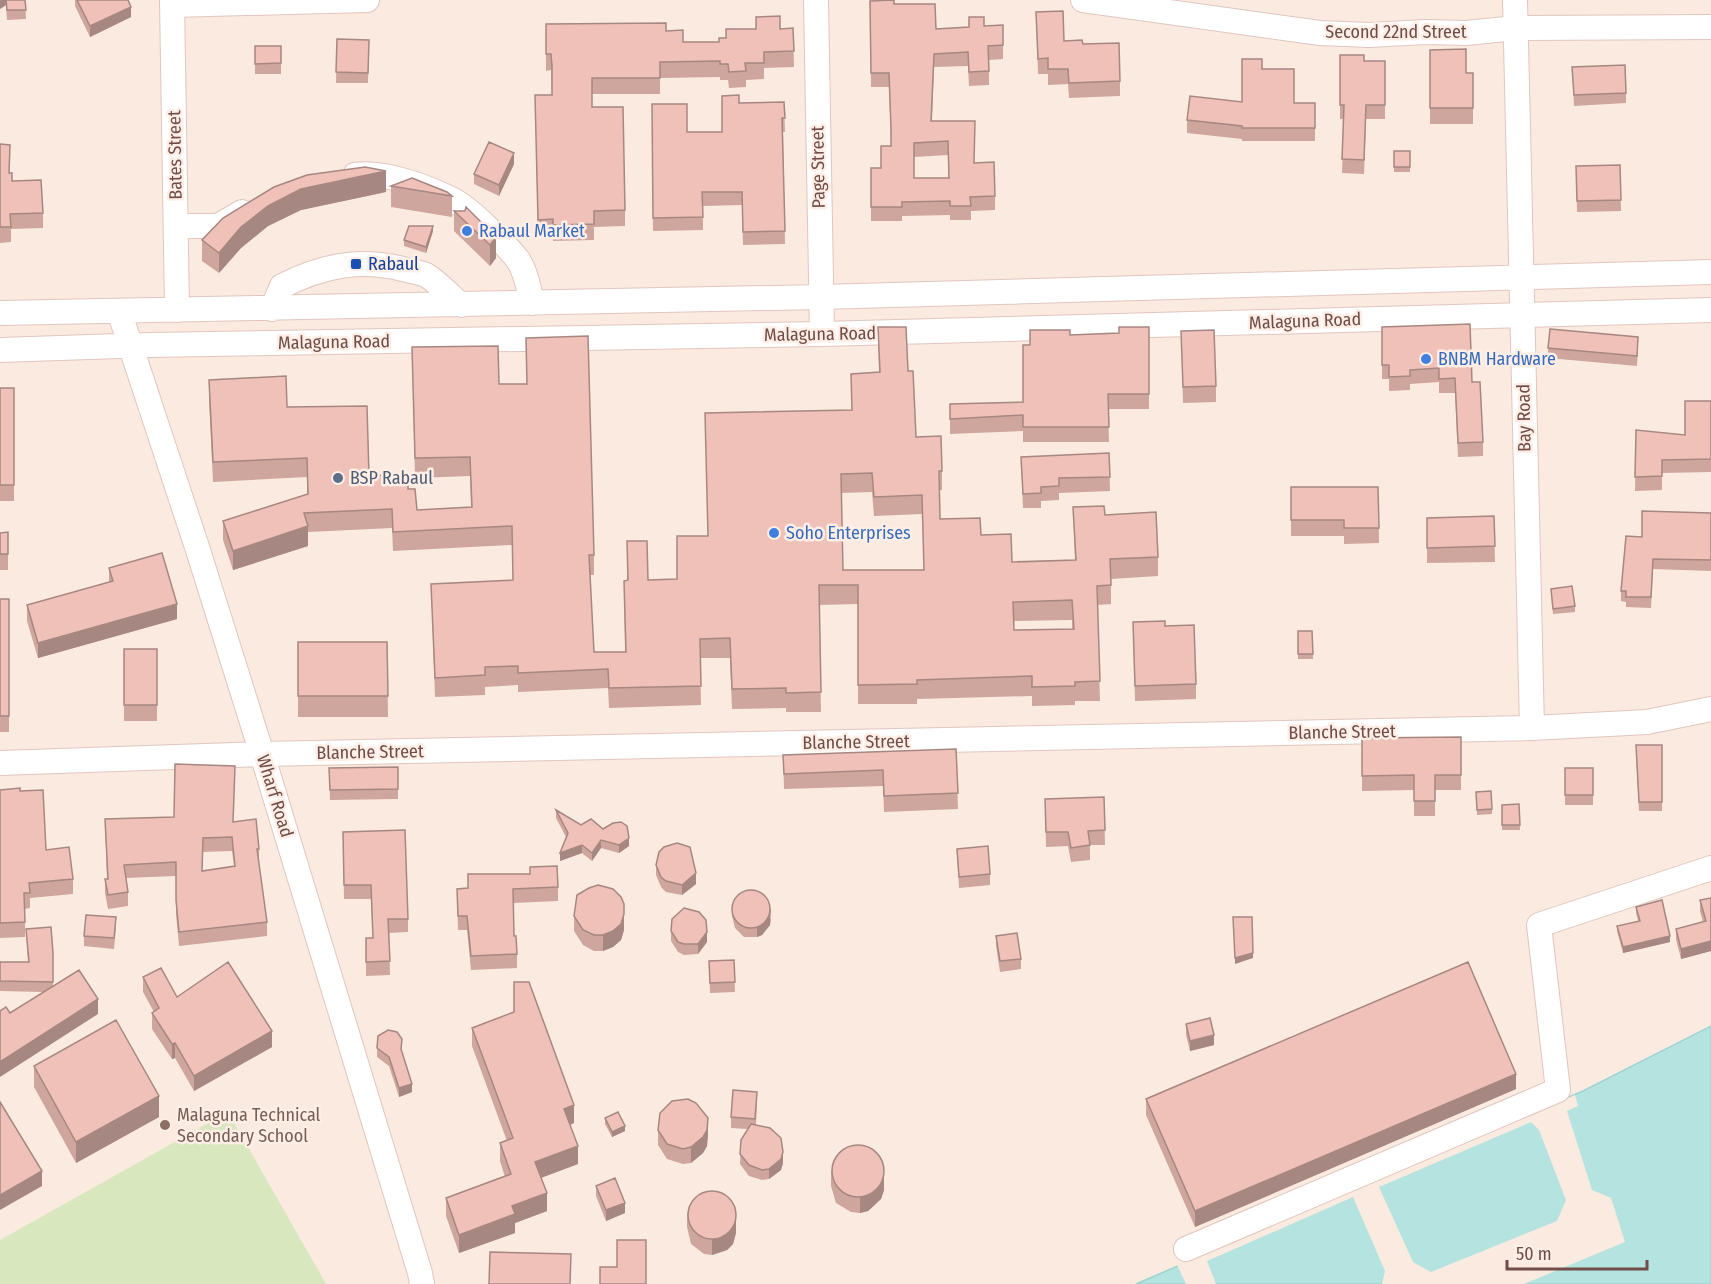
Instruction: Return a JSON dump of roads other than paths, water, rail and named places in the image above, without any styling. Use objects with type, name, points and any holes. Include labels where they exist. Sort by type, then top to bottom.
[{"type":"street","points":[[172,3],[367,0]]},
{"type":"street","name":"Page Street","points":[[816,0],[822,334]]},
{"type":"street","name":"Second 22nd Street","points":[[1083,0],[1175,7],[1342,35],[1466,33],[1516,28],[1711,27]]},
{"type":"street","name":"Bay Road","points":[[1515,0],[1532,728]]},
{"type":"street","name":"Bates Street","points":[[172,3],[177,310]]},
{"type":"street","points":[[329,177],[365,174],[409,182],[454,200],[473,215],[518,260],[526,278],[532,303]]},
{"type":"street","points":[[176,226],[218,226],[259,201]]},
{"type":"street","points":[[272,309],[282,286],[306,274],[328,267],[358,264],[393,267],[425,275],[461,305]]},
{"type":"street","name":"Malaguna Road","points":[[0,313],[820,297],[1711,272]]},
{"type":"street","name":"Malaguna Road","points":[[0,350],[822,334],[1711,310]]},
{"type":"street","name":"Wharf Road","points":[[119,311],[262,754],[422,1284]]},
{"type":"street","name":"Blanche Street","points":[[0,763],[262,754],[1532,728],[1647,722],[1711,709]]},
{"type":"street","points":[[1186,1249],[1558,1090],[1539,925],[1711,868]]},
{"type":"water","points":[[1711,1026],[1711,1284],[1136,1284],[1583,1091]]},
{"type":"place","name":"Rabaul Market","points":[[467,231]]},
{"type":"place","name":"Rabaul","points":[[356,264]]},
{"type":"place","name":"BNBM Hardware","points":[[1426,359]]},
{"type":"place","name":"BSP Rabaul","points":[[338,478]]},
{"type":"place","name":"Soho Enterprises","points":[[774,533]]},
{"type":"place","name":"Malaguna Technical Secondary School","points":[[165,1125]]}]
